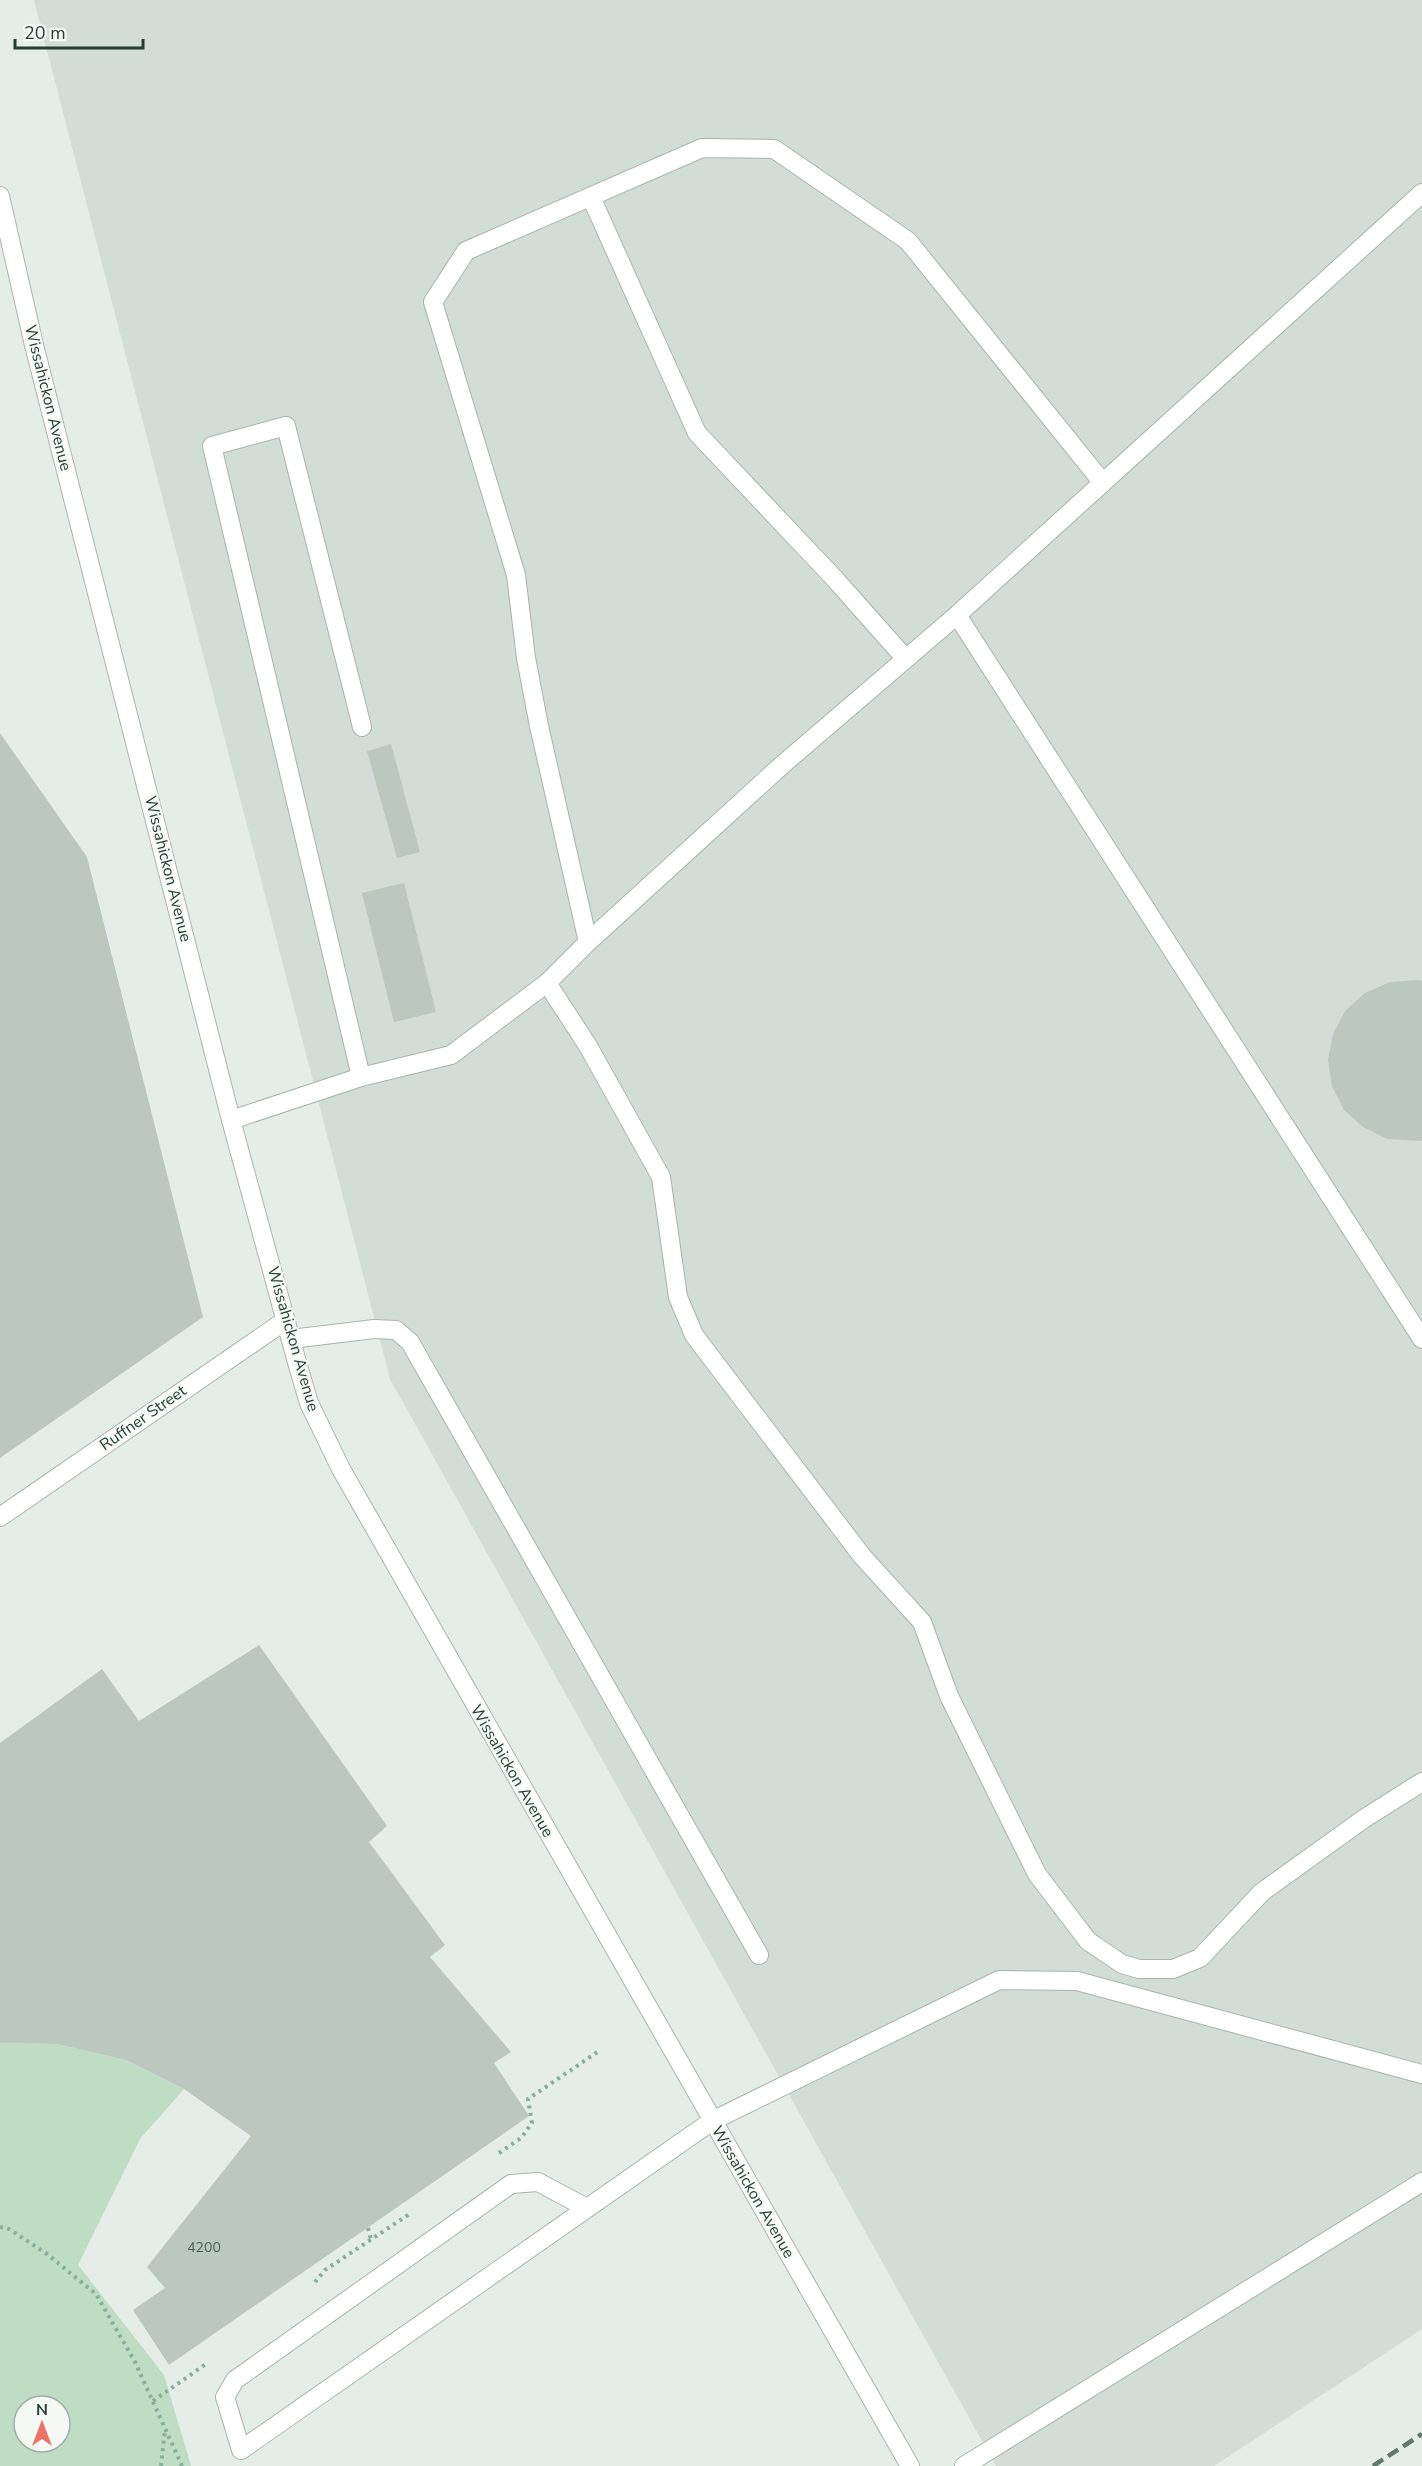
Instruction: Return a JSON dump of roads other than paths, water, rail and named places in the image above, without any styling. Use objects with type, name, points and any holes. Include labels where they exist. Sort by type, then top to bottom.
[{"type":"street","points":[[588,942],[539,726],[526,658],[516,575],[433,302],[466,251],[702,148],[774,149],[908,241],[1103,483]]},
{"type":"street","points":[[231,1120],[361,1077],[451,1055],[547,983],[588,942],[782,765],[957,615],[1422,193]]},
{"type":"street","name":"Wissahickon Avenue","points":[[0,196],[34,345],[231,1120],[309,1403],[341,1469],[910,2466]]},
{"type":"street","points":[[591,197],[697,433],[834,578],[905,658]]},
{"type":"street","points":[[361,1077],[212,446],[286,426],[362,727]]},
{"type":"street","points":[[957,615],[1422,1339]]},
{"type":"street","points":[[547,983],[588,1046],[661,1177],[678,1297],[694,1335],[862,1556],[922,1622],[949,1696],[1037,1874],[1088,1941],[1122,1964],[1139,1969],[1173,1969],[1200,1958],[1262,1892],[1365,1818],[1422,1782]]},
{"type":"street","name":"Ruffner Street","points":[[0,1517],[286,1320]]},
{"type":"street","points":[[291,1339],[374,1329],[396,1330],[410,1342],[759,1955]]},
{"type":"street","points":[[585,2207],[538,2181],[511,2184],[502,2190],[235,2380],[225,2397],[241,2450],[585,2207],[712,2121],[999,1980],[1077,1982],[1422,2074]]},
{"type":"street","points":[[964,2466],[1422,2182]]},
{"type":"railway","points":[[1373,2466],[1422,2434]]}]
